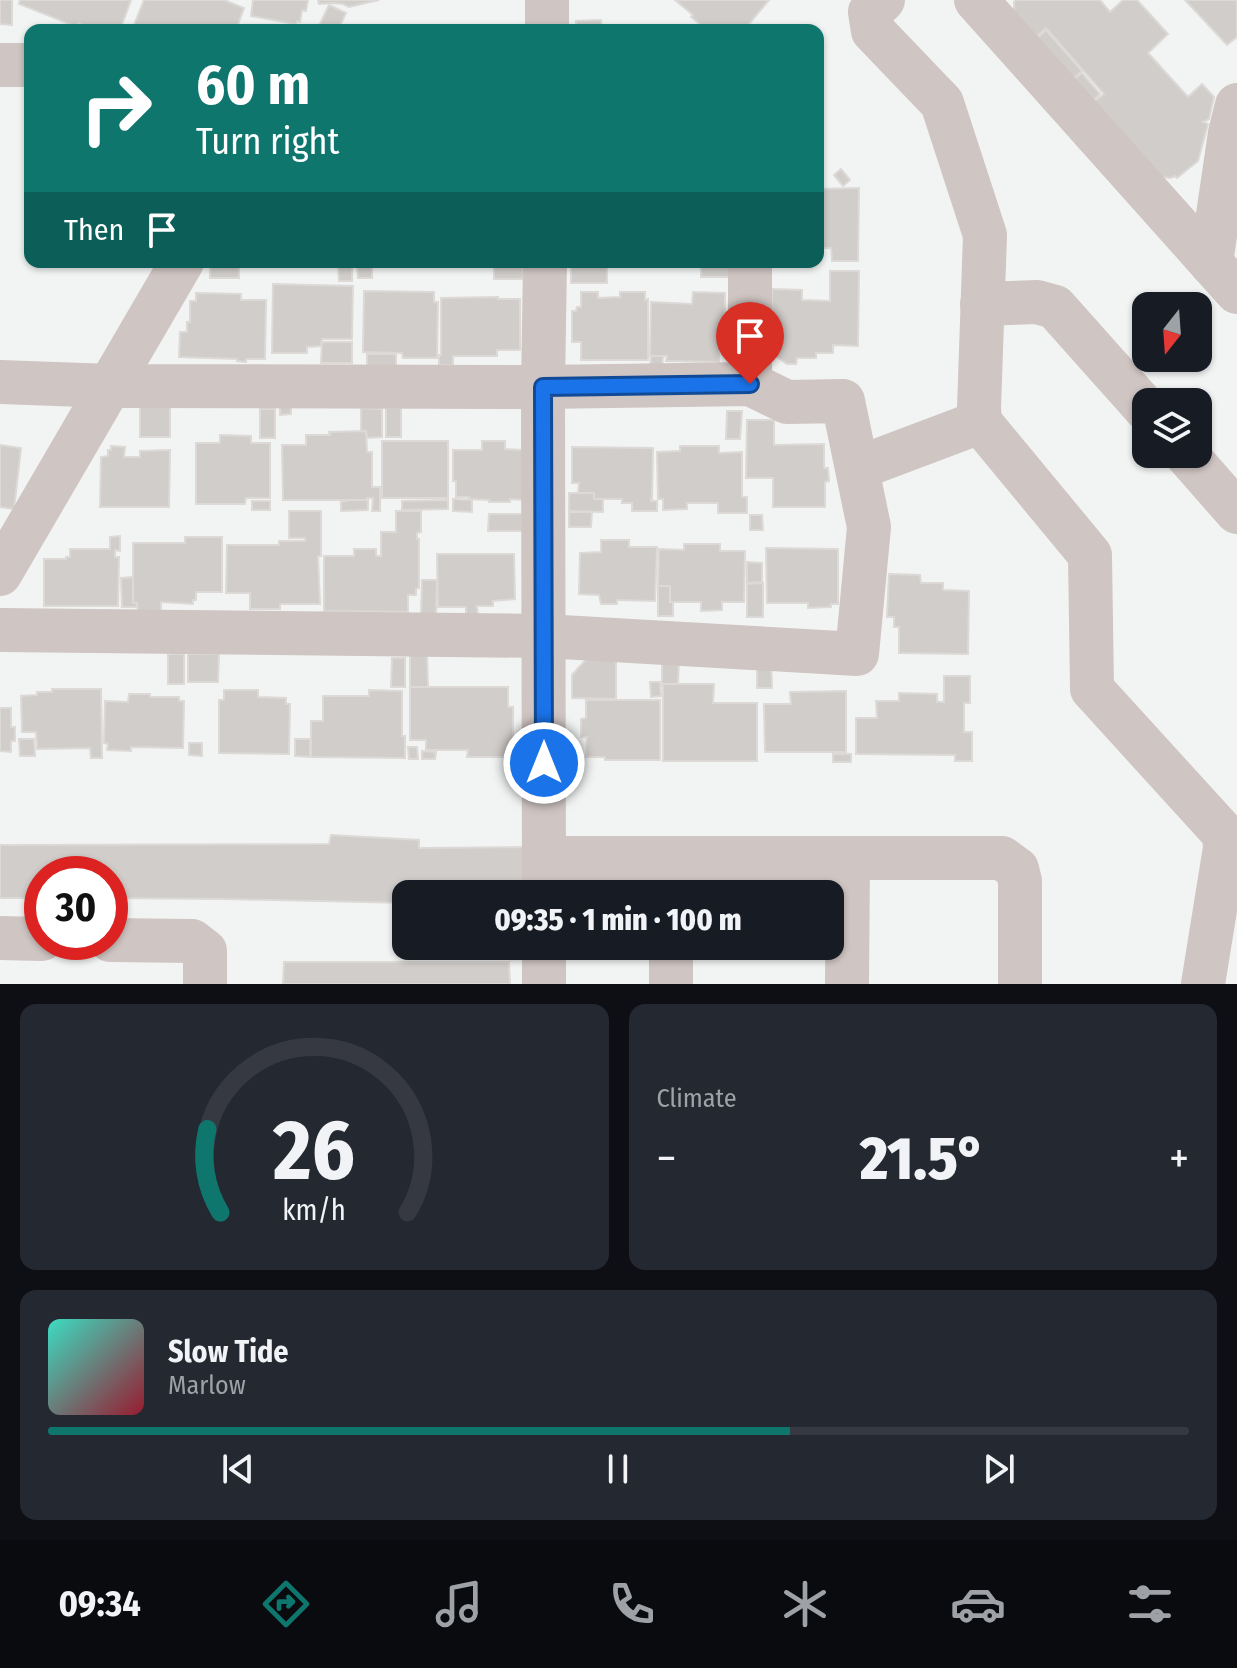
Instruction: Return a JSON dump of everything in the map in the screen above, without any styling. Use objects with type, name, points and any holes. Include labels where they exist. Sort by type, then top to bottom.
[{"type":"street","points":[[547,0],[547,24]]},
{"type":"street","points":[[883,0],[870,12],[873,31],[942,103],[985,235],[980,422],[1090,555],[1092,689],[1224,834],[1225,848],[1203,984]]},
{"type":"street","points":[[985,3],[1224,278]]},
{"type":"street","points":[[0,65],[24,65]]},
{"type":"street","points":[[1224,278],[1230,133],[1237,105]]},
{"type":"street","points":[[0,574],[179,268]]},
{"type":"street","points":[[545,268],[544,876],[671,876],[848,858],[1002,858],[1017,869],[1020,881],[1020,984]]},
{"type":"street","points":[[750,268],[750,384]]},
{"type":"street","points":[[982,304],[1037,302],[1055,307],[1132,393]]},
{"type":"street","points":[[0,382],[111,386],[750,384],[787,402],[843,401],[869,527],[857,654],[544,636],[0,630]]},
{"type":"street","points":[[858,468],[980,422]]},
{"type":"street","points":[[1200,468],[1234,501]]},
{"type":"street","points":[[847,984],[848,858]]},
{"type":"street","points":[[0,938],[24,939]]},
{"type":"street","points":[[128,940],[192,941],[205,951],[205,984]]},
{"type":"street","points":[[544,960],[544,984]]},
{"type":"street","points":[[671,960],[671,984]]},
{"type":"building","points":[[0,0],[12,0],[12,25],[0,24]]},
{"type":"building","points":[[20,0],[131,0],[122,24],[69,24],[19,4]]},
{"type":"building","points":[[144,0],[224,0],[244,8],[238,24],[134,24]]},
{"type":"building","points":[[253,0],[308,0],[306,11],[302,10],[300,22],[296,24],[251,16]]},
{"type":"building","points":[[318,0],[379,0],[349,7],[319,4]]},
{"type":"building","points":[[675,0],[769,0],[749,24],[700,24],[691,17],[693,15]]},
{"type":"building","points":[[1016,0],[1100,0],[1110,12],[1123,0],[1137,0],[1168,34],[1148,53],[1188,97],[1202,84],[1214,97],[1209,119],[1203,122],[1208,124],[1198,161],[1177,178],[1160,177],[1093,102],[1104,94],[1046,28],[1033,40],[1014,18]]},
{"type":"building","points":[[1185,0],[1237,0],[1237,37],[1227,45]]},
{"type":"building","points":[[329,5],[346,13],[341,24],[320,24]]},
{"type":"building","points":[[601,20],[601,24],[576,24],[576,21]]},
{"type":"building","points":[[1046,30],[1082,71],[1073,79],[1037,38]]},
{"type":"building","points":[[1082,73],[1100,94],[1089,104],[1070,82]]},
{"type":"building","points":[[841,169],[850,180],[843,186],[834,175]]},
{"type":"building","points":[[859,188],[858,261],[832,261],[831,248],[824,248],[824,189]]},
{"type":"building","points":[[210,268],[239,268],[239,278],[210,278]]},
{"type":"building","points":[[338,268],[352,268],[352,281],[339,281]]},
{"type":"building","points":[[357,268],[372,268],[372,278],[358,278]]},
{"type":"building","points":[[494,268],[523,268],[523,279],[494,279]]},
{"type":"building","points":[[571,268],[607,268],[607,283],[571,283]]},
{"type":"building","points":[[701,268],[730,268],[730,277],[701,277]]},
{"type":"building","points":[[830,271],[859,271],[858,346],[833,345],[833,353],[816,353],[816,358],[797,358],[796,364],[787,364],[771,353],[772,289],[802,290],[802,300],[830,301]]},
{"type":"building","points":[[273,284],[353,286],[352,339],[322,339],[321,346],[307,347],[307,353],[272,353]]},
{"type":"building","points":[[364,291],[434,292],[434,302],[438,302],[437,358],[403,358],[402,353],[363,352]]},
{"type":"building","points":[[581,292],[598,292],[598,298],[620,297],[620,292],[645,292],[645,300],[648,299],[648,360],[581,360],[581,342],[572,342],[572,311],[581,307]]},
{"type":"building","points":[[693,292],[725,293],[724,343],[720,343],[719,362],[666,361],[667,356],[650,356],[651,302],[692,304]]},
{"type":"building","points":[[196,293],[241,294],[241,300],[266,300],[265,359],[246,359],[246,362],[179,357],[180,332],[187,332],[190,301],[196,301]]},
{"type":"building","points":[[441,298],[520,299],[520,350],[497,350],[497,356],[453,356],[453,365],[439,365]]},
{"type":"building","points":[[322,342],[352,342],[352,363],[321,363]]},
{"type":"building","points":[[367,354],[396,354],[396,366],[367,366]]},
{"type":"building","points":[[651,356],[663,356],[662,367],[650,367]]},
{"type":"building","points":[[170,405],[170,437],[140,437],[140,406]]},
{"type":"building","points":[[280,405],[291,405],[291,414],[280,415]]},
{"type":"building","points":[[361,408],[382,409],[382,437],[367,438],[366,431],[361,432]]},
{"type":"building","points":[[386,408],[401,408],[401,437],[386,437]]},
{"type":"building","points":[[260,409],[275,409],[275,438],[260,438]]},
{"type":"building","points":[[727,411],[742,411],[740,439],[726,439]]},
{"type":"building","points":[[747,420],[774,420],[774,445],[824,444],[824,468],[828,468],[829,481],[825,482],[825,507],[773,507],[773,478],[746,478]]},
{"type":"building","points":[[366,431],[367,452],[372,452],[372,487],[380,487],[380,511],[372,511],[373,498],[283,500],[282,445],[306,445],[306,435]]},
{"type":"building","points":[[220,435],[251,436],[251,443],[270,443],[270,498],[246,498],[245,504],[196,504],[196,443],[220,443]]},
{"type":"building","points":[[382,441],[448,441],[448,498],[382,498]]},
{"type":"building","points":[[482,441],[505,441],[505,449],[523,450],[522,500],[489,502],[456,497],[453,450],[482,450]]},
{"type":"building","points":[[0,445],[21,448],[14,509],[0,507]]},
{"type":"building","points":[[111,446],[125,447],[124,457],[140,457],[140,451],[170,450],[169,507],[100,507],[101,457],[108,456]]},
{"type":"building","points":[[680,446],[719,446],[719,453],[742,452],[742,497],[747,497],[747,513],[718,513],[718,503],[687,503],[687,509],[663,510],[663,499],[658,499],[657,452],[680,451]]},
{"type":"building","points":[[572,447],[653,448],[651,501],[657,501],[657,511],[632,511],[632,503],[622,503],[622,499],[594,499],[594,493],[578,493],[579,483],[572,483]]},
{"type":"building","points":[[569,493],[594,493],[594,499],[603,499],[603,512],[569,511]]},
{"type":"building","points":[[453,499],[472,500],[472,512],[453,511]]},
{"type":"building","points":[[368,500],[368,510],[341,511],[341,502]]},
{"type":"building","points":[[448,500],[448,509],[402,510],[402,501]]},
{"type":"building","points":[[252,501],[270,501],[270,510],[252,510]]},
{"type":"building","points":[[289,511],[321,511],[321,556],[318,556],[320,604],[280,604],[280,609],[250,609],[250,593],[226,593],[227,545],[279,545],[279,541],[305,541],[305,538],[289,538]]},
{"type":"building","points":[[396,511],[421,511],[421,532],[417,533],[419,588],[416,595],[408,595],[408,612],[324,611],[324,556],[354,556],[354,549],[376,549],[376,556],[381,556],[381,532],[396,532]]},
{"type":"building","points":[[569,512],[592,512],[591,527],[569,527]]},
{"type":"building","points":[[489,514],[522,514],[522,531],[488,531]]},
{"type":"building","points":[[750,515],[762,515],[763,530],[750,530]]},
{"type":"building","points":[[120,536],[120,551],[115,550],[115,557],[119,557],[118,606],[44,606],[44,559],[66,559],[70,557],[70,549],[110,549],[110,537]]},
{"type":"building","points":[[185,537],[222,537],[222,592],[196,592],[193,604],[161,602],[161,613],[138,613],[137,603],[133,603],[133,543],[185,543]]},
{"type":"building","points":[[601,540],[629,540],[629,547],[657,547],[655,601],[617,600],[617,604],[601,604],[599,595],[579,594],[580,553],[601,552]]},
{"type":"building","points":[[684,544],[720,544],[720,551],[745,551],[744,602],[722,602],[722,610],[701,611],[701,602],[670,602],[670,586],[658,586],[659,549],[684,550]]},
{"type":"building","points":[[766,548],[838,549],[838,604],[808,608],[808,603],[767,603]]},
{"type":"building","points":[[437,554],[514,554],[515,599],[493,601],[493,606],[477,606],[478,615],[466,615],[466,607],[438,607]]},
{"type":"building","points":[[747,562],[762,563],[762,582],[747,583]]},
{"type":"building","points":[[889,574],[920,575],[921,583],[943,583],[943,590],[969,591],[968,654],[899,653],[899,627],[894,627],[894,617],[887,617]]},
{"type":"building","points":[[133,577],[133,603],[137,603],[137,607],[122,607],[121,578]]},
{"type":"building","points":[[422,580],[437,580],[436,616],[421,615]]},
{"type":"building","points":[[763,583],[763,617],[747,617],[747,584]]},
{"type":"building","points":[[658,586],[670,586],[673,616],[658,616]]},
{"type":"building","points":[[168,654],[184,654],[184,684],[168,684]]},
{"type":"building","points":[[188,654],[219,654],[218,682],[188,682]]},
{"type":"building","points":[[410,654],[427,654],[428,687],[410,687]]},
{"type":"building","points":[[589,656],[616,657],[616,699],[572,698],[572,675]]},
{"type":"building","points":[[662,656],[679,657],[678,684],[663,684],[662,687]]},
{"type":"building","points":[[392,658],[405,658],[405,687],[391,687]]},
{"type":"building","points":[[757,658],[771,658],[772,688],[757,688]]},
{"type":"building","points":[[944,676],[970,676],[970,703],[964,703],[964,732],[972,732],[972,761],[955,761],[955,755],[856,754],[856,718],[877,718],[876,701],[899,701],[899,693],[937,694],[937,702],[944,702]]},
{"type":"building","points":[[650,682],[660,682],[661,696],[651,697]]},
{"type":"building","points":[[663,684],[714,684],[713,703],[757,703],[757,761],[663,761]]},
{"type":"building","points":[[410,687],[508,687],[508,707],[513,707],[513,757],[467,757],[468,750],[426,750],[426,740],[410,740]]},
{"type":"building","points":[[52,689],[101,689],[102,758],[91,758],[90,748],[37,749],[36,732],[22,732],[21,696],[52,692]]},
{"type":"building","points":[[224,690],[258,690],[258,697],[286,698],[286,704],[290,704],[289,754],[219,753],[219,700],[224,700]]},
{"type":"building","points":[[369,690],[402,691],[405,758],[311,757],[311,721],[323,721],[323,696],[369,696]]},
{"type":"building","points":[[846,691],[846,752],[765,752],[764,704],[791,704],[790,692]]},
{"type":"building","points":[[129,694],[179,697],[179,701],[184,701],[183,748],[107,750],[108,744],[104,743],[105,701],[128,702]]},
{"type":"building","points":[[586,700],[660,700],[660,760],[586,757],[587,737],[581,737],[581,719],[586,718]]},
{"type":"building","points":[[0,708],[11,708],[15,741],[11,741],[11,752],[0,751]]},
{"type":"building","points":[[19,739],[34,739],[35,756],[20,756]]},
{"type":"building","points":[[295,739],[310,739],[310,757],[295,756]]},
{"type":"building","points":[[189,743],[202,743],[202,756],[189,755]]},
{"type":"building","points":[[408,747],[417,747],[418,759],[409,759]]},
{"type":"building","points":[[422,751],[436,752],[435,759],[422,759]]},
{"type":"building","points":[[833,754],[851,754],[851,762],[833,762]]},
{"type":"building","points":[[331,835],[419,840],[419,848],[525,847],[525,880],[392,880],[392,903],[128,898],[128,856],[24,856],[24,898],[0,898],[0,845],[329,844]]},
{"type":"building","points":[[284,962],[509,962],[510,984],[283,984]]},
{"type":"route","points":[[544,763],[543,387],[750,384]]}]
